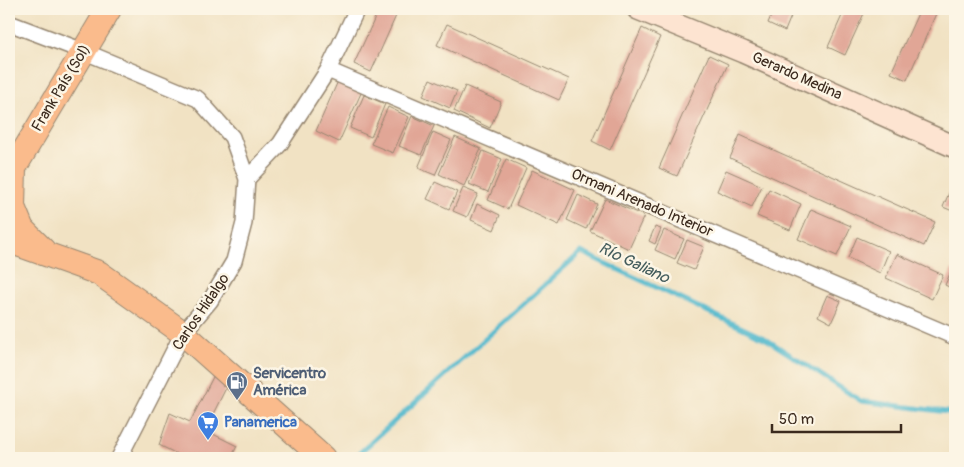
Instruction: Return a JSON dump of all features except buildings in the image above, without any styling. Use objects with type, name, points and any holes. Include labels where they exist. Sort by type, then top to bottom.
[{"type":"main road","name":"Frank País (Sol)","points":[[12,172],[109,9]]},
{"type":"main road","points":[[12,172],[13,207],[22,229],[50,256]]},
{"type":"main road","points":[[9,241],[99,273],[183,333],[322,457]]},
{"type":"street","points":[[9,23],[83,51],[198,99],[232,137],[247,180],[280,144],[328,70],[357,9]]},
{"type":"street","name":"Gerardo Medina","points":[[638,9],[743,52],[955,147]]},
{"type":"street","name":"Ormani Arenado Interior","points":[[328,70],[955,337]]},
{"type":"street","name":"Carlos Hidalgo","points":[[119,458],[183,333],[210,301],[234,261],[244,222],[247,180]]},
{"type":"waterway","name":"Río Galiano","points":[[354,458],[581,252],[766,339],[861,401],[955,413]]},
{"type":"place","name":"Servicentro América","points":[[237,401]]},
{"type":"place","name":"Panamerica","points":[[208,441]]}]
